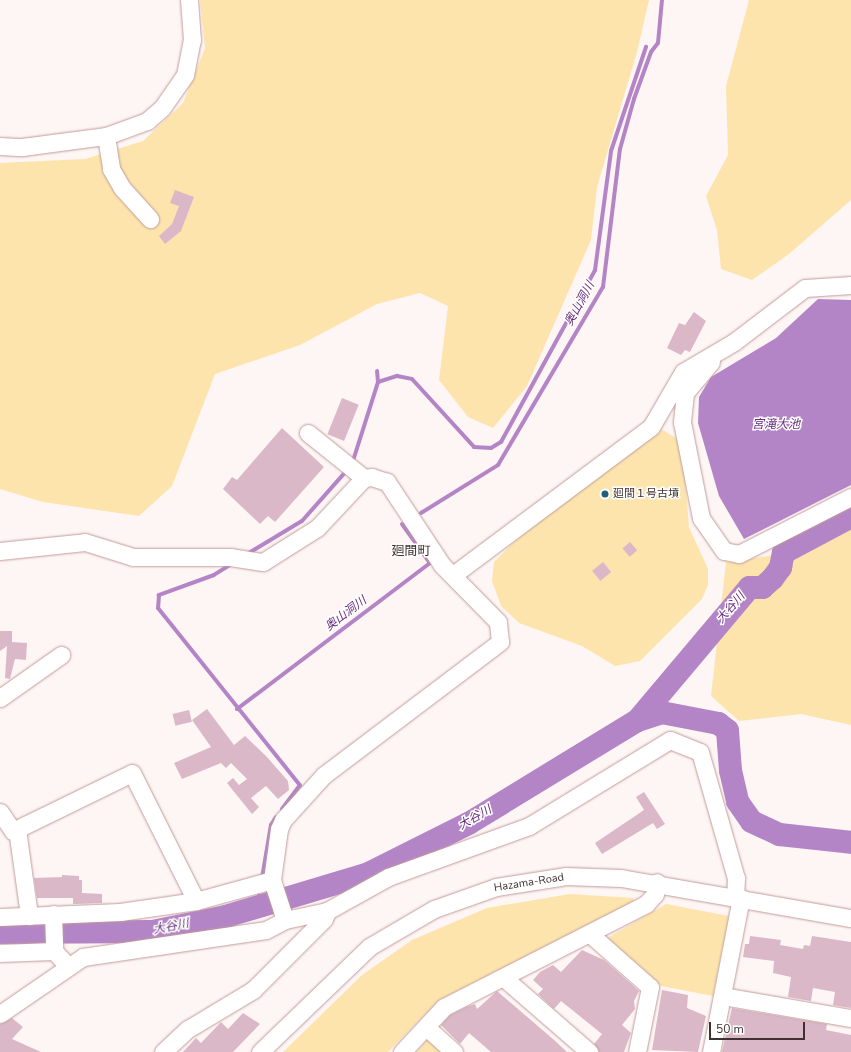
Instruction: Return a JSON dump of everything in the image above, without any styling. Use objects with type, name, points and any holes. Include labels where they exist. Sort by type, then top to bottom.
[{"type":"street","points":[[0,146],[22,147],[106,136],[146,121],[162,108],[179,85],[190,58],[192,20],[189,0]]},
{"type":"street","points":[[106,136],[111,169],[122,188],[150,218]]},
{"type":"street","points":[[453,575],[651,427],[683,372],[720,348],[734,342],[805,288],[851,285]]},
{"type":"street","points":[[720,348],[685,393],[682,422],[701,518],[724,551],[739,554],[851,497]]},
{"type":"street","points":[[283,915],[272,880],[279,829],[308,790],[500,642],[498,622],[442,564],[387,482],[355,471],[308,433]]},
{"type":"street","points":[[0,551],[86,542],[133,557],[240,559],[263,562],[317,528],[355,471]]},
{"type":"street","points":[[0,698],[61,655]]},
{"type":"street","points":[[0,1014],[83,957],[266,930],[283,915],[326,911],[375,883],[529,826],[670,740],[700,752],[736,878],[738,897],[722,996],[711,1052]]},
{"type":"street","points":[[0,812],[13,831],[132,773],[196,901]]},
{"type":"street","points":[[17,829],[29,916]]},
{"type":"street","name":"Hazama-Road","points":[[260,1052],[369,947],[434,909],[496,887],[566,876],[657,882],[851,918]]},
{"type":"street","points":[[0,917],[120,912],[196,901],[272,880]]},
{"type":"street","points":[[402,1052],[444,1007],[504,978],[646,904],[654,894],[657,882]]},
{"type":"street","points":[[163,1052],[188,1029],[253,990],[324,919],[326,911]]},
{"type":"street","points":[[53,914],[54,951],[68,966]]},
{"type":"street","points":[[590,934],[650,988],[637,1052]]},
{"type":"street","points":[[0,953],[54,951]]},
{"type":"street","points":[[504,978],[589,1052]]},
{"type":"street","points":[[722,996],[851,1018]]},
{"type":"street","points":[[426,1027],[454,1052]]},
{"type":"shaded area","points":[[200,0],[649,0],[637,52],[597,187],[591,240],[527,386],[493,428],[468,417],[439,380],[448,306],[420,293],[377,304],[300,345],[215,374],[172,486],[139,516],[43,502],[0,489],[0,163],[85,159],[143,141],[183,103],[205,48]]},
{"type":"shaded area","points":[[749,0],[851,0],[851,200],[789,254],[752,280],[721,269],[717,230],[706,196],[728,155],[726,86]]},
{"type":"shaded area","points":[[663,430],[679,440],[683,451],[689,527],[708,569],[708,585],[702,599],[640,661],[615,666],[582,646],[519,623],[501,606],[492,581],[494,562],[513,543],[654,431]]},
{"type":"shaded area","points":[[851,522],[851,725],[801,714],[739,721],[711,696],[726,562],[789,553]]},
{"type":"shaded area","points":[[570,894],[633,898],[633,902],[439,1000],[388,1052],[283,1052],[362,975],[412,940],[487,908]]},
{"type":"shaded area","points":[[666,904],[729,916],[713,996],[661,986],[607,938]]},
{"type":"shaded area","points":[[428,1039],[443,1052],[417,1052]]},
{"type":"water","name":"宮滝大池","points":[[818,299],[851,300],[851,485],[744,539],[719,496],[698,423],[699,397],[711,377],[776,338]]},
{"type":"building","points":[[175,190],[194,197],[181,231],[165,244],[159,236],[172,224],[179,206],[170,203]]},
{"type":"building","points":[[694,312],[706,321],[690,352],[685,350],[681,355],[667,348],[679,323],[685,325]]},
{"type":"building","points":[[342,398],[359,405],[344,441],[327,434]]},
{"type":"building","points":[[282,428],[324,467],[275,522],[268,516],[260,524],[223,489],[232,477],[237,480]]},
{"type":"building","points":[[630,542],[637,550],[630,557],[622,549]]},
{"type":"building","points":[[603,562],[611,572],[600,581],[592,571]]},
{"type":"building","points":[[0,631],[12,631],[12,642],[27,643],[26,660],[15,659],[10,679],[5,678],[7,646],[0,651]]},
{"type":"building","points":[[207,709],[234,745],[245,736],[266,756],[288,781],[289,790],[278,799],[266,786],[251,798],[259,807],[252,814],[227,783],[233,778],[239,785],[247,779],[231,763],[226,768],[221,763],[182,779],[174,763],[211,747],[192,720]]},
{"type":"building","points":[[189,710],[192,722],[175,726],[173,714]]},
{"type":"building","points":[[644,792],[665,824],[657,829],[653,823],[602,854],[595,843],[644,810],[636,797]]},
{"type":"building","points":[[62,875],[79,876],[79,880],[82,880],[82,893],[102,894],[102,903],[73,904],[73,898],[37,898],[34,878],[62,877]]},
{"type":"building","points":[[750,936],[781,940],[780,945],[803,949],[804,945],[810,946],[812,936],[851,942],[851,1008],[833,1005],[835,992],[813,988],[811,1001],[788,997],[791,977],[773,973],[774,961],[743,957],[745,944],[749,944]]},
{"type":"building","points":[[582,950],[604,960],[639,991],[634,1001],[635,1009],[622,1025],[631,1033],[624,1052],[599,1052],[594,1044],[602,1034],[561,1001],[554,1009],[538,994],[543,989],[533,980],[540,972],[553,965],[561,972]]},
{"type":"building","points":[[662,990],[688,995],[687,1008],[706,1016],[698,1052],[652,1050]]},
{"type":"building","points":[[497,991],[567,1052],[491,1052],[469,1033],[460,1044],[441,1025],[450,1015],[466,1007],[475,1004],[477,1009]]},
{"type":"building","points":[[732,1008],[827,1024],[826,1030],[851,1035],[851,1052],[722,1052]]},
{"type":"building","points":[[243,1013],[260,1024],[233,1052],[183,1052],[196,1038],[201,1043],[221,1022],[228,1029]]},
{"type":"building","points":[[12,1018],[23,1027],[12,1039],[41,1052],[0,1052],[0,1024]]},
{"type":"waterway","name":"奥山洞川","points":[[421,513],[498,465],[603,287],[620,149],[634,99],[651,52],[658,43],[662,0]]},
{"type":"waterway","points":[[378,382],[397,376],[412,379],[474,447],[491,448],[501,442],[595,270],[611,151],[646,47]]},
{"type":"waterway","points":[[352,464],[378,382],[377,371]]},
{"type":"waterway","points":[[247,554],[302,521],[348,469]]},
{"type":"waterway","name":"大谷川","points":[[0,932],[152,931],[225,916],[368,873],[468,823],[637,720],[749,587],[762,587],[772,578],[780,567],[783,552],[851,516]]},
{"type":"waterway","name":"奥山洞川","points":[[237,709],[430,563],[402,524]]},
{"type":"waterway","points":[[233,563],[214,575],[159,595],[158,608],[300,785],[282,809]]},
{"type":"waterway","points":[[637,720],[661,712],[718,723],[727,730],[730,770],[737,801],[751,821],[779,834],[851,842]]},
{"type":"waterway","points":[[262,878],[271,825],[276,817]]},
{"type":"waterway","points":[[257,906],[259,895]]},
{"type":"place","name":"廻間１号古墳","points":[[605,494]]},
{"type":"district","name":"廻間町","points":[[411,551]]}]
